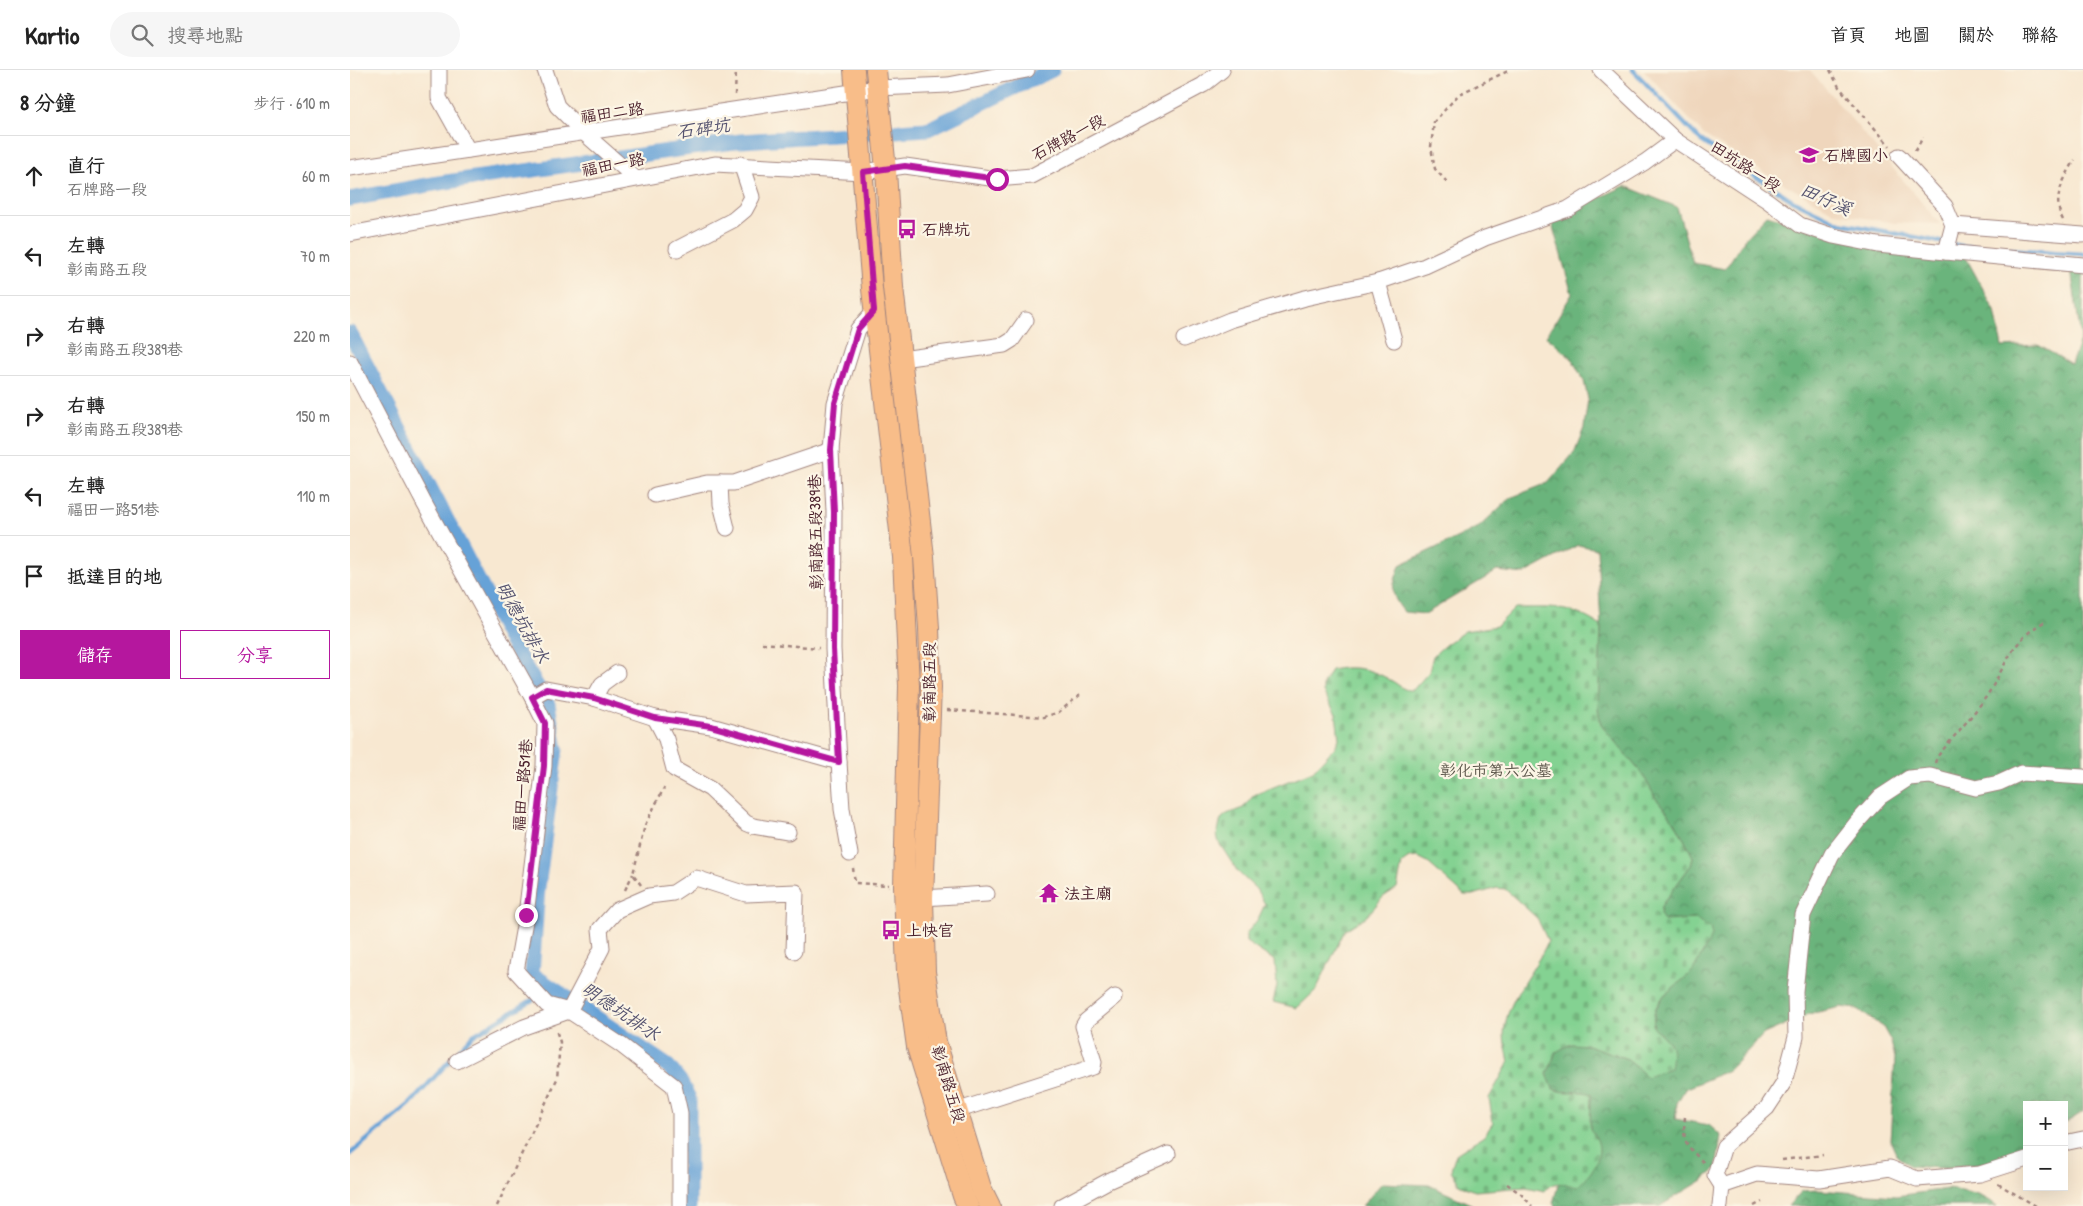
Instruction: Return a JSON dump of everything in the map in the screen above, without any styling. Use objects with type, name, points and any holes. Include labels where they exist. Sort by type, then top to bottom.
[{"type":"main road","name":"彰南路五段","points":[[854,70],[874,311],[903,557],[909,686],[904,886],[907,974],[917,1047],[960,1188],[968,1206]]},
{"type":"main road","name":"彰南路五段","points":[[877,79],[885,160],[892,287],[924,557],[930,657],[924,898],[925,972],[934,1033],[956,1111],[981,1188],[990,1206]]},
{"type":"street","points":[[439,70],[439,98],[468,150]]},
{"type":"street","points":[[545,70],[557,106],[584,133],[636,178]]},
{"type":"street","name":"福田二路","points":[[350,168],[856,92],[877,79],[948,85],[1027,70]]},
{"type":"street","name":"石牌路一段","points":[[885,160],[905,166],[997,179],[1032,176],[1203,85],[1222,70]]},
{"type":"street","name":"田坑路一段","points":[[1601,70],[1675,140],[1800,225],[1832,236],[1878,245],[2083,265]]},
{"type":"street","points":[[1184,339],[1230,320],[1305,298],[1378,282],[1425,266],[1485,238],[1568,209],[1645,162],[1675,140]]},
{"type":"street","points":[[1900,156],[1945,206],[1953,225],[1946,252]]},
{"type":"street","name":"福田一路","points":[[350,234],[715,164],[885,160]]},
{"type":"street","points":[[677,249],[733,220],[745,210],[752,197],[741,164]]},
{"type":"street","points":[[1953,225],[2077,235]]},
{"type":"street","points":[[1378,282],[1394,340]]},
{"type":"street","name":"彰南路五段389巷","points":[[850,854],[842,809],[833,649],[834,512],[831,450],[835,403],[858,329],[874,311]]},
{"type":"street","points":[[901,359],[1004,345],[1012,340],[1026,320]]},
{"type":"street","name":"福田一路51巷","points":[[350,362],[424,503],[538,694],[545,723],[544,766],[526,915],[516,971],[547,1005],[573,1003],[621,1045],[674,1086],[680,1113],[680,1206]]},
{"type":"street","points":[[655,495],[707,483],[734,483],[831,450]]},
{"type":"street","points":[[720,483],[721,504],[727,528]]},
{"type":"street","points":[[594,698],[602,684],[617,673]]},
{"type":"street","points":[[538,694],[594,698],[655,718],[711,726],[839,762]]},
{"type":"street","points":[[655,718],[666,739],[674,769],[710,789],[746,823],[788,832]]},
{"type":"street","points":[[1720,1206],[1718,1180],[1724,1146],[1767,1108],[1784,1082],[1796,1037],[1795,991],[1803,915],[1832,854],[1858,821],[1880,797],[1909,778],[1930,776],[1976,788],[1999,783],[2021,774],[2083,776]]},
{"type":"street","points":[[457,1061],[524,1027],[551,1017],[573,1003],[602,948],[600,929],[617,910],[649,896],[673,893],[696,878],[746,894],[796,892],[794,951]]},
{"type":"street","points":[[904,886],[924,898],[987,894]]},
{"type":"street","points":[[956,1111],[1092,1067],[1094,1062],[1083,1026],[1086,1021],[1115,997]]},
{"type":"street","points":[[2068,1142],[2083,1139]]},
{"type":"street","points":[[1062,1206],[1108,1181],[1168,1154]]},
{"type":"street","points":[[1718,1180],[1757,1174],[1819,1179],[1890,1168],[1917,1179],[1980,1174],[2023,1160]]},
{"type":"path","points":[[734,111],[736,70]]},
{"type":"path","points":[[1446,182],[1435,169],[1431,147],[1434,122],[1459,94],[1510,70]]},
{"type":"path","points":[[1830,70],[1840,87],[1900,156]]},
{"type":"path","points":[[2075,160],[2059,187],[2058,199],[2060,214],[2077,235]]},
{"type":"path","points":[[1930,776],[1937,757],[1987,695],[2017,643],[2032,628],[2044,622]]},
{"type":"path","points":[[762,642],[833,649]]},
{"type":"path","points":[[930,709],[1044,717],[1059,712],[1081,694]]},
{"type":"path","points":[[649,896],[633,874],[645,826],[664,788]]},
{"type":"path","points":[[850,854],[855,883],[904,886]]},
{"type":"path","points":[[497,1206],[557,1079],[560,1042],[551,1017]]},
{"type":"path","points":[[1685,1117],[1683,1137],[1690,1149],[1718,1180]]},
{"type":"path","points":[[1980,1174],[2036,1206]]},
{"type":"path","points":[[1507,1184],[1521,1194],[1532,1206]]},
{"type":"path","points":[[1754,1206],[1762,1202]]},
{"type":"shaded area","name":"石牌國小","points":[[1644,70],[1810,70],[1940,224],[1895,223],[1836,213],[1768,175],[1704,135]]},
{"type":"green space","points":[[1625,186],[1677,207],[1693,263],[1725,269],[1746,237],[1767,215],[1854,242],[1963,252],[1995,311],[2002,347],[2038,345],[2071,364],[2081,338],[2070,263],[2083,264],[2083,1112],[2068,1121],[2068,1101],[2023,1101],[2023,1149],[2006,1160],[1942,1168],[1910,1166],[1897,1156],[1890,1140],[1895,1058],[1891,1042],[1883,1027],[1857,1009],[1841,1007],[1809,1014],[1764,1034],[1729,1070],[1685,1089],[1677,1103],[1675,1119],[1709,1125],[1721,1136],[1716,1169],[1703,1180],[1660,1206],[1555,1206],[1553,1203],[1559,1182],[1590,1129],[1591,1094],[1562,1092],[1553,1089],[1547,1074],[1556,1051],[1571,1044],[1588,1045],[1628,1059],[1647,1077],[1670,1044],[1653,1026],[1655,1010],[1664,995],[1692,972],[1696,919],[1664,921],[1660,914],[1661,906],[1691,865],[1693,857],[1675,822],[1655,797],[1643,775],[1601,725],[1598,709],[1601,626],[1597,549],[1578,545],[1524,574],[1497,571],[1425,614],[1404,612],[1396,599],[1393,589],[1400,565],[1479,527],[1510,498],[1548,483],[1574,453],[1584,428],[1588,399],[1584,381],[1572,359],[1546,336],[1572,294],[1551,220]]},
{"type":"green space","name":"彰化市第六公墓","points":[[1515,608],[1550,608],[1570,611],[1580,614],[1601,626],[1598,709],[1601,725],[1643,775],[1655,797],[1675,822],[1693,857],[1691,865],[1661,906],[1660,914],[1664,921],[1696,919],[1710,928],[1712,936],[1692,972],[1664,995],[1655,1009],[1653,1026],[1667,1040],[1671,1048],[1670,1068],[1647,1077],[1628,1059],[1588,1045],[1571,1044],[1556,1052],[1547,1074],[1553,1089],[1562,1092],[1591,1094],[1590,1129],[1596,1137],[1599,1152],[1594,1167],[1584,1181],[1577,1187],[1555,1184],[1548,1187],[1545,1191],[1526,1187],[1475,1191],[1459,1184],[1451,1170],[1456,1154],[1484,1136],[1493,1123],[1489,1098],[1509,1062],[1504,1035],[1509,1010],[1548,941],[1537,918],[1505,889],[1497,888],[1473,895],[1464,895],[1426,861],[1418,857],[1409,858],[1402,863],[1397,888],[1383,897],[1367,916],[1345,930],[1316,990],[1297,1008],[1273,1002],[1277,986],[1275,961],[1246,942],[1246,934],[1258,919],[1265,904],[1256,889],[1238,872],[1219,843],[1217,835],[1221,819],[1227,814],[1243,808],[1254,795],[1313,771],[1335,747],[1339,739],[1336,714],[1323,692],[1323,684],[1331,670],[1363,669],[1385,677],[1404,689],[1413,690],[1429,672],[1433,656],[1445,645],[1465,631],[1497,626]]},
{"type":"green space","points":[[1382,1183],[1429,1185],[1475,1206],[1362,1206]]},
{"type":"green space","points":[[1947,1189],[1974,1194],[1997,1206],[1788,1206],[1802,1191],[1818,1190],[1896,1196]]},
{"type":"waterway","name":"石碑坑","points":[[350,199],[439,183],[741,141],[928,129],[1052,70]]},
{"type":"waterway","name":"田仔溪","points":[[1633,70],[1700,140],[1792,200],[1840,223],[1962,246],[2083,254]]},
{"type":"waterway","name":"明德坑排水","points":[[350,333],[510,641],[548,704],[556,749],[538,888],[532,974],[668,1066],[680,1081],[689,1098],[689,1206]]},
{"type":"waterway","points":[[350,1154],[410,1104],[472,1036],[552,988]]},
{"type":"place","name":"石牌國小","points":[[1809,155]]},
{"type":"place","name":"石牌坑","points":[[907,229]]},
{"type":"place","name":"法主廟","points":[[1049,893]]},
{"type":"place","name":"上快官","points":[[891,930]]},
{"type":"route","points":[[526,915],[544,766],[545,723],[532,697],[546,689],[594,698],[655,718],[711,726],[839,762],[833,649],[834,512],[831,450],[835,403],[858,329],[874,311],[863,172],[905,166],[997,179]]}]
